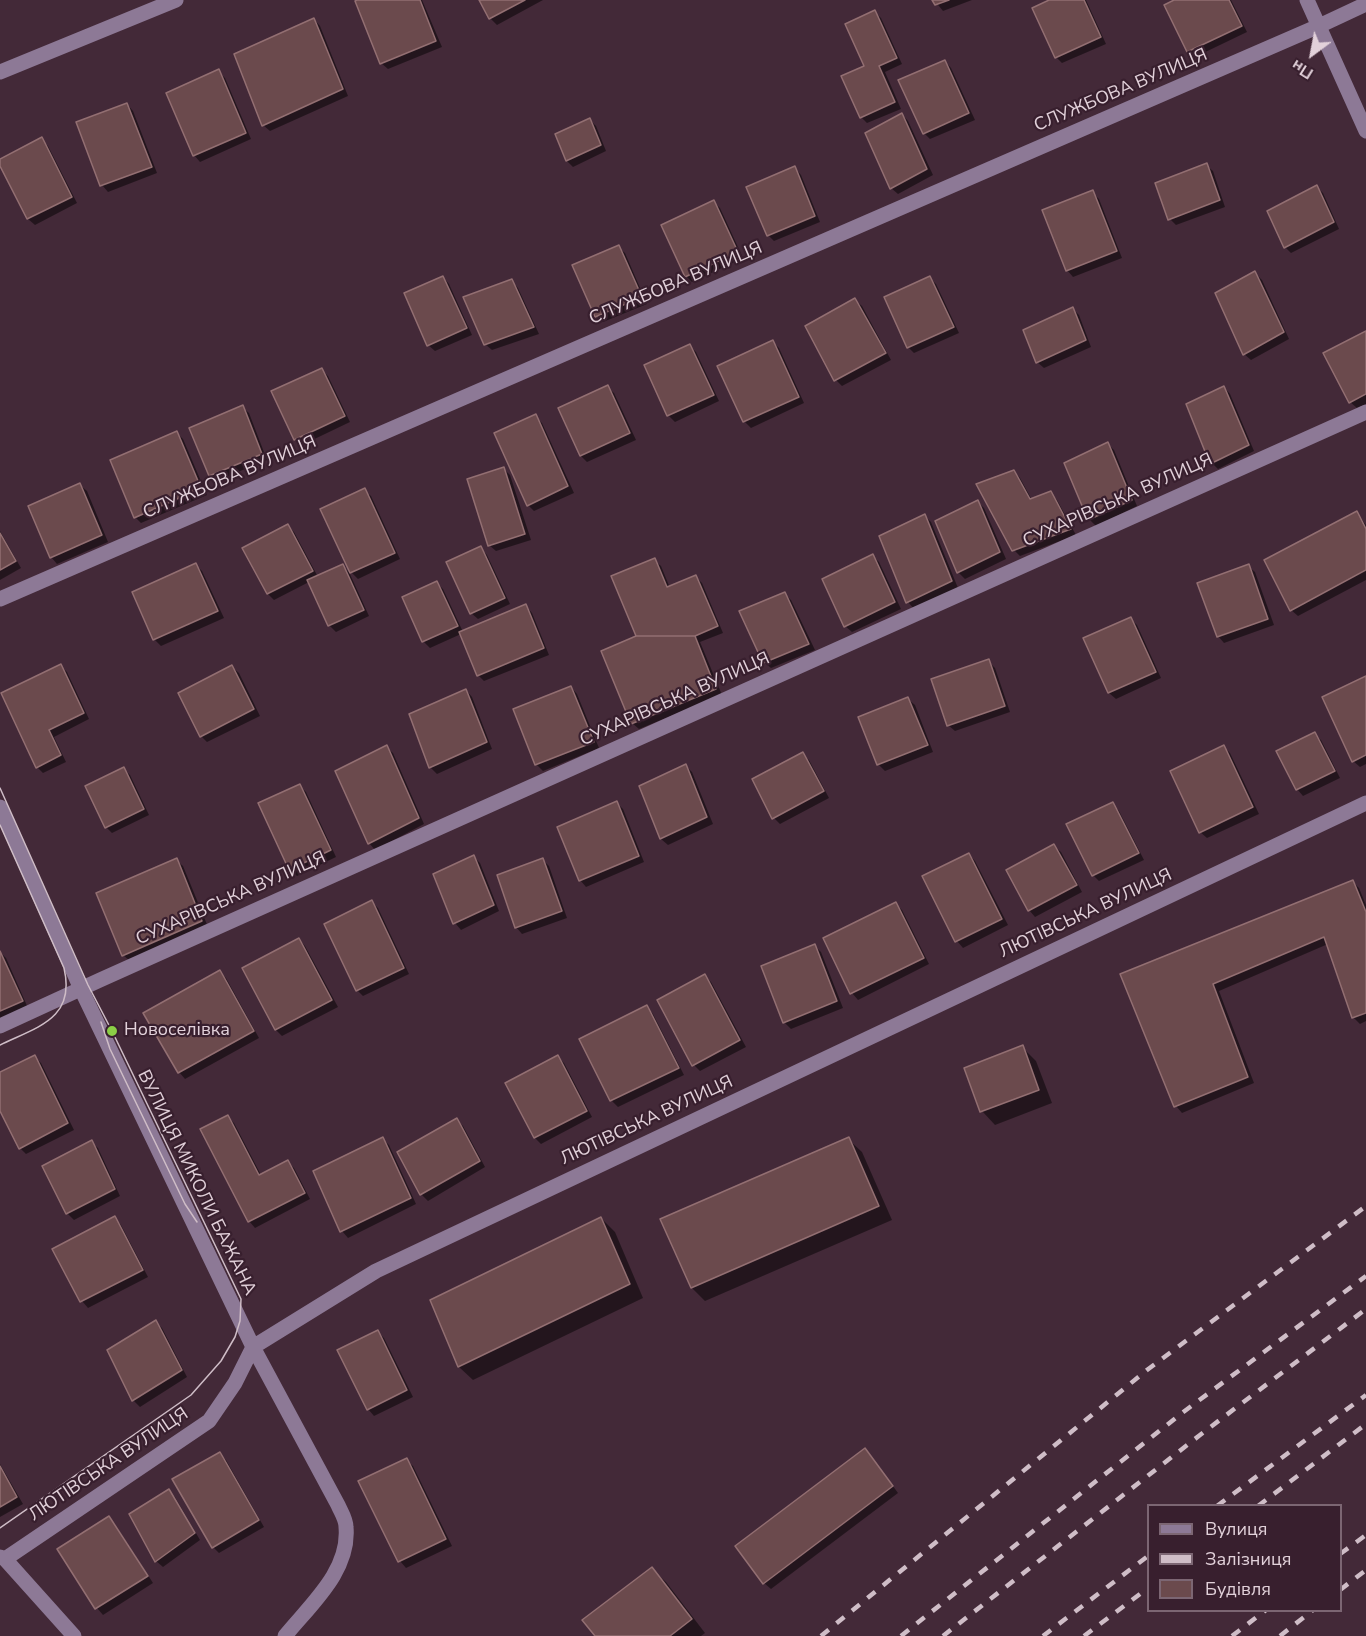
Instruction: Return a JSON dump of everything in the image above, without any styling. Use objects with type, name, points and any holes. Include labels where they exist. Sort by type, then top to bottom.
[{"type":"street","points":[[0,72],[176,0]]},
{"type":"street","points":[[1307,0],[1366,131]]},
{"type":"street","name":"СЛУЖБОВА ВУЛИЦЯ","points":[[0,599],[1366,4]]},
{"type":"street","name":"СУХАРІВСЬКА ВУЛИЦЯ","points":[[0,1026],[1366,412]]},
{"type":"street","name":"ЛЮТІВСЬКА ВУЛИЦЯ","points":[[3,1558],[209,1421],[234,1383],[253,1347],[376,1271],[1366,803]]},
{"type":"street","name":"ВУЛИЦЯ МИКОЛИ БАЖАНА","points":[[0,807],[81,988],[253,1347],[346,1524],[346,1544],[341,1562],[330,1581],[285,1636]]},
{"type":"street","points":[[3,1558],[74,1636]]},
{"type":"building","points":[[420,0],[436,41],[380,64],[355,1]]},
{"type":"building","points":[[479,0],[525,0],[489,19]]},
{"type":"building","points":[[932,0],[949,0],[935,5]]},
{"type":"building","points":[[1049,0],[1084,0],[1101,37],[1055,58],[1032,8]]},
{"type":"building","points":[[1174,0],[1229,0],[1242,26],[1187,52],[1164,5]]},
{"type":"building","points":[[875,10],[897,58],[879,66],[895,102],[860,118],[841,76],[864,66],[845,24]]},
{"type":"building","points":[[314,18],[343,89],[262,126],[234,54]]},
{"type":"building","points":[[945,60],[969,113],[923,134],[898,80]]},
{"type":"building","points":[[219,69],[246,133],[193,156],[166,93]]},
{"type":"building","points":[[127,103],[152,167],[100,186],[76,122]]},
{"type":"building","points":[[902,113],[927,169],[890,189],[865,133]]},
{"type":"building","points":[[590,118],[601,145],[566,161],[555,134]]},
{"type":"building","points":[[42,137],[72,197],[27,219],[0,166],[0,159]]},
{"type":"building","points":[[1207,163],[1220,200],[1168,220],[1155,183]]},
{"type":"building","points":[[795,166],[815,216],[767,236],[746,187]]},
{"type":"building","points":[[1317,185],[1334,222],[1284,248],[1267,211]]},
{"type":"building","points":[[1093,190],[1117,251],[1066,271],[1042,210]]},
{"type":"building","points":[[714,200],[738,252],[685,277],[661,225]]},
{"type":"building","points":[[619,245],[642,297],[595,317],[572,265]]},
{"type":"building","points":[[1255,271],[1284,332],[1243,355],[1215,293]]},
{"type":"building","points":[[443,276],[467,328],[427,346],[404,293]]},
{"type":"building","points":[[930,276],[954,327],[907,348],[884,297]]},
{"type":"building","points":[[512,279],[534,327],[484,345],[463,297]]},
{"type":"building","points":[[855,298],[886,353],[834,381],[805,326]]},
{"type":"building","points":[[1073,307],[1086,340],[1036,363],[1023,330]]},
{"type":"building","points":[[1366,331],[1366,394],[1349,403],[1323,353]]},
{"type":"building","points":[[773,340],[799,397],[743,422],[717,366]]},
{"type":"building","points":[[690,344],[714,395],[667,416],[644,365]]},
{"type":"building","points":[[322,368],[345,416],[294,440],[271,391]]},
{"type":"building","points":[[608,385],[630,433],[580,456],[558,408]]},
{"type":"building","points":[[1224,386],[1249,445],[1210,464],[1186,404]]},
{"type":"building","points":[[243,405],[262,454],[209,476],[189,428]]},
{"type":"building","points":[[536,414],[568,486],[527,506],[494,433]]},
{"type":"building","points":[[177,431],[201,488],[134,518],[110,460]]},
{"type":"building","points":[[1108,442],[1132,500],[1088,520],[1064,463]]},
{"type":"building","points":[[504,467],[525,534],[488,546],[467,479]]},
{"type":"building","points":[[1014,470],[1030,499],[1051,491],[1071,529],[1012,551],[976,484]]},
{"type":"building","points":[[80,483],[102,535],[50,558],[28,506]]},
{"type":"building","points":[[365,488],[395,553],[350,573],[320,509]]},
{"type":"building","points":[[978,500],[1000,552],[957,573],[935,521]]},
{"type":"building","points":[[1357,511],[1366,529],[1366,570],[1290,611],[1264,560]]},
{"type":"building","points":[[925,514],[952,581],[906,603],[879,536]]},
{"type":"building","points":[[288,524],[313,571],[267,594],[242,548]]},
{"type":"building","points":[[0,533],[16,561],[0,570]]},
{"type":"building","points":[[481,546],[505,598],[470,614],[446,562]]},
{"type":"building","points":[[873,554],[895,602],[844,627],[822,579]]},
{"type":"building","points":[[655,558],[667,587],[696,575],[718,626],[695,636],[636,636],[611,576]]},
{"type":"building","points":[[196,563],[218,611],[153,640],[132,592]]},
{"type":"building","points":[[343,564],[364,610],[328,626],[307,580]]},
{"type":"building","points":[[1249,564],[1268,619],[1217,637],[1197,583]]},
{"type":"building","points":[[437,581],[458,626],[422,642],[402,597]]},
{"type":"building","points":[[785,592],[809,644],[763,663],[739,611]]},
{"type":"building","points":[[526,604],[544,648],[477,676],[459,632]]},
{"type":"building","points":[[1131,617],[1156,672],[1108,693],[1083,638]]},
{"type":"building","points":[[636,636],[695,636],[716,689],[631,724],[601,651]]},
{"type":"building","points":[[989,659],[1005,706],[947,726],[931,679]]},
{"type":"building","points":[[61,664],[84,713],[49,730],[61,755],[36,768],[1,693]]},
{"type":"building","points":[[232,665],[254,709],[200,737],[178,693]]},
{"type":"building","points":[[1366,676],[1366,755],[1352,762],[1322,697]]},
{"type":"building","points":[[571,686],[594,742],[535,765],[513,709]]},
{"type":"building","points":[[466,689],[487,742],[429,768],[409,714]]},
{"type":"building","points":[[908,697],[928,745],[877,765],[858,717]]},
{"type":"building","points":[[1315,732],[1335,771],[1296,790],[1276,751]]},
{"type":"building","points":[[387,745],[419,818],[368,844],[335,771]]},
{"type":"building","points":[[1224,745],[1253,807],[1199,833],[1170,771]]},
{"type":"building","points":[[803,752],[824,791],[772,819],[752,779]]},
{"type":"building","points":[[686,764],[707,817],[660,839],[639,786]]},
{"type":"building","points":[[124,767],[144,809],[105,828],[85,786]]},
{"type":"building","points":[[300,784],[331,850],[289,870],[258,803]]},
{"type":"building","points":[[617,801],[639,856],[579,881],[557,827]]},
{"type":"building","points":[[1113,802],[1139,853],[1092,876],[1066,824]]},
{"type":"building","points":[[1054,844],[1077,885],[1028,911],[1006,870]]},
{"type":"building","points":[[969,853],[1002,919],[955,942],[922,876]]},
{"type":"building","points":[[474,855],[494,905],[453,924],[433,874]]},
{"type":"building","points":[[177,858],[202,921],[122,956],[96,893]]},
{"type":"building","points":[[543,858],[562,911],[515,928],[497,875]]},
{"type":"building","points":[[1353,880],[1366,912],[1366,1013],[1352,1018],[1324,937],[1213,984],[1248,1077],[1174,1107],[1120,974]]},
{"type":"building","points":[[372,900],[404,968],[356,991],[324,924]]},
{"type":"building","points":[[896,902],[924,958],[850,994],[823,938]]},
{"type":"building","points":[[299,938],[332,1000],[275,1030],[242,968]]},
{"type":"building","points":[[815,944],[837,1001],[783,1023],[761,966]]},
{"type":"building","points":[[0,951],[23,1001],[0,1011]]},
{"type":"building","points":[[220,970],[254,1031],[178,1073],[143,1013]]},
{"type":"building","points":[[705,974],[740,1040],[692,1066],[657,1000]]},
{"type":"building","points":[[647,1005],[679,1068],[610,1101],[579,1039]]},
{"type":"building","points":[[1023,1045],[1039,1090],[980,1112],[964,1068]]},
{"type":"building","points":[[35,1055],[68,1123],[19,1149],[0,1111],[0,1072]]},
{"type":"building","points":[[558,1055],[587,1111],[534,1138],[505,1083]]},
{"type":"building","points":[[228,1115],[259,1175],[288,1160],[305,1193],[248,1222],[200,1129]]},
{"type":"building","points":[[457,1118],[480,1161],[420,1195],[397,1152]]},
{"type":"building","points":[[383,1137],[411,1198],[340,1232],[313,1171]]},
{"type":"building","points":[[849,1137],[879,1206],[691,1288],[660,1219]]},
{"type":"building","points":[[92,1140],[115,1189],[66,1214],[42,1166]]},
{"type":"building","points":[[115,1216],[143,1270],[80,1302],[52,1249]]},
{"type":"building","points":[[601,1217],[630,1284],[458,1367],[430,1300]]},
{"type":"building","points":[[156,1320],[182,1370],[132,1401],[107,1350]]},
{"type":"building","points":[[378,1330],[407,1390],[367,1410],[337,1350]]},
{"type":"building","points":[[865,1448],[893,1486],[763,1584],[735,1546]]},
{"type":"building","points":[[220,1452],[259,1520],[212,1548],[172,1479]]},
{"type":"building","points":[[407,1458],[446,1539],[398,1562],[358,1481]]},
{"type":"building","points":[[0,1466],[17,1497],[0,1507]]},
{"type":"building","points":[[169,1489],[195,1533],[155,1562],[129,1514]]},
{"type":"building","points":[[109,1516],[148,1576],[95,1609],[57,1549]]},
{"type":"building","points":[[652,1567],[692,1619],[670,1636],[595,1636],[582,1620]]},
{"type":"tram line","points":[[0,788],[88,985],[241,1299],[240,1321],[235,1337],[221,1361],[191,1395],[0,1528]]},
{"type":"tram line","points":[[0,825],[64,968],[66,985],[64,999],[59,1010],[50,1019],[27,1033],[0,1045]]},
{"type":"tram line","points":[[101,1022],[110,1049],[185,1204],[197,1222]]},
{"type":"railway","points":[[821,1636],[1147,1370],[1366,1206]]},
{"type":"railway","points":[[901,1636],[1182,1413],[1366,1276]]},
{"type":"railway","points":[[943,1636],[1200,1435],[1366,1309]]},
{"type":"railway","points":[[1220,1504],[1366,1395]]},
{"type":"railway","points":[[1261,1504],[1366,1424]]},
{"type":"railway","points":[[1342,1553],[1366,1535]]},
{"type":"railway","points":[[1043,1636],[1147,1557]]},
{"type":"railway","points":[[1342,1588],[1366,1570]]},
{"type":"railway","points":[[1084,1636],[1147,1589]]},
{"type":"railway","points":[[1232,1636],[1263,1612]]},
{"type":"railway","points":[[1280,1636],[1310,1612]]},
{"type":"place","name":"Новоселівка","points":[[112,1031]]}]
